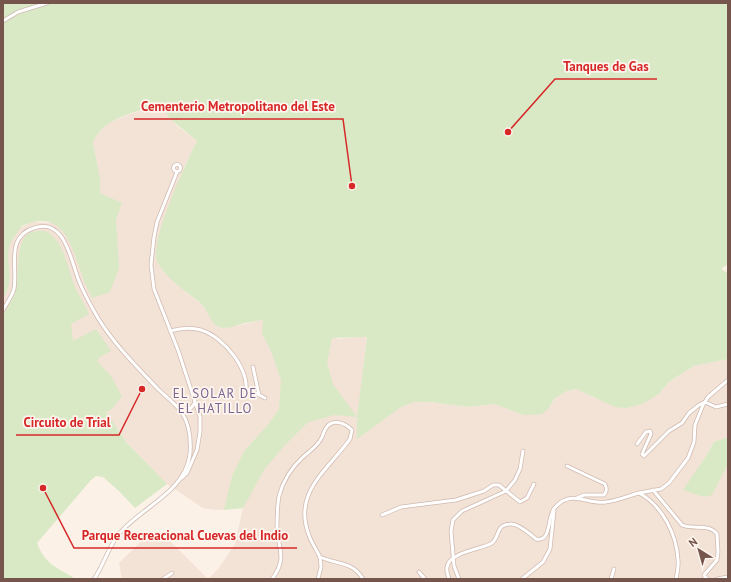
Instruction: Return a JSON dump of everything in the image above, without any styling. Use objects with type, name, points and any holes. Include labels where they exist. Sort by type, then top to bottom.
[{"type":"street","points":[[3,20],[18,12],[47,3]]},
{"type":"street","points":[[94,579],[105,561],[111,545],[120,532],[164,495],[187,473],[193,461],[199,440],[200,417],[154,289],[151,265],[157,222],[177,172]]},
{"type":"street","points":[[3,310],[10,300],[14,287],[14,255],[20,238],[28,230],[38,226],[55,230],[64,240],[84,293],[106,330],[157,388],[182,412],[189,431],[190,444],[189,458],[180,479]]},
{"type":"street","points":[[170,331],[190,328],[202,330],[223,343],[232,352],[244,376],[247,389],[245,396]]},
{"type":"street","points":[[253,368],[259,395]]},
{"type":"street","points":[[449,579],[446,569],[447,565],[466,551],[491,544],[494,541],[498,530],[504,525],[511,524],[518,526],[536,539],[540,540],[547,534],[551,514],[554,508],[568,498],[577,498],[594,502],[606,502],[661,489],[669,483],[688,458],[694,442],[695,425],[708,397],[728,380]]},
{"type":"street","points":[[247,389],[265,398]]},
{"type":"street","points":[[705,402],[716,407],[728,404]]},
{"type":"street","points":[[637,444],[646,432],[650,431],[651,434],[642,454],[644,456],[669,431],[682,424],[689,413],[705,402]]},
{"type":"street","points":[[182,412],[189,409],[195,403]]},
{"type":"street","points":[[272,579],[281,562],[281,550],[277,531],[277,509],[284,482],[294,466],[320,442],[325,428],[330,424],[339,422],[346,424],[352,430],[350,439],[310,489],[305,511],[310,537],[320,558],[321,567],[318,579]]},
{"type":"street","points":[[459,579],[454,566],[451,525],[456,516],[462,511],[506,491],[515,480],[520,469],[523,451]]},
{"type":"street","points":[[567,466],[605,484],[606,492],[604,495],[584,495],[577,498]]},
{"type":"street","points":[[382,515],[401,507],[456,500],[484,491],[493,485],[499,485],[520,502],[527,498],[534,484]]},
{"type":"street","points":[[653,490],[676,520],[682,525],[686,527],[712,529],[717,534],[717,560],[704,575],[708,579]]},
{"type":"street","points":[[639,493],[657,506],[670,530],[675,542],[678,561],[676,579]]},
{"type":"street","points":[[522,579],[542,562],[550,549],[554,508]]},
{"type":"street","points":[[320,558],[347,564],[355,569],[363,579]]},
{"type":"street","points":[[611,579],[614,569]]},
{"type":"street","points":[[419,572],[425,579]]},
{"type":"street","points":[[163,579],[172,573]]},
{"type":"street","points":[[717,579],[728,577]]},
{"type":"shaded area","points":[[162,104],[176,125],[197,141],[185,165],[158,240],[157,260],[164,272],[200,303],[210,315],[213,322],[237,326],[263,320],[339,339],[367,336],[357,424],[387,416],[401,407],[414,402],[430,402],[468,407],[494,404],[523,415],[549,408],[554,399],[567,391],[576,389],[597,399],[659,394],[668,383],[694,366],[728,359],[728,437],[714,442],[684,490],[722,474],[728,464],[728,579],[208,579],[219,568],[235,544],[243,508],[216,510],[203,508],[167,484],[127,443],[117,428],[3,399],[3,236],[32,222],[54,223],[100,178],[93,143],[95,137],[101,130],[109,123],[130,114]]},
{"type":"shaded area","points":[[150,533],[166,537],[208,579],[122,579],[119,563]]},
{"type":"green space","points":[[3,3],[728,3],[728,264],[721,269],[728,273],[728,359],[694,366],[668,383],[659,394],[642,404],[626,408],[615,407],[576,389],[567,391],[554,399],[549,408],[542,414],[531,415],[523,415],[494,404],[468,407],[430,402],[414,402],[401,407],[357,439],[357,417],[334,415],[307,423],[284,446],[264,470],[243,508],[224,510],[232,476],[244,451],[267,426],[279,409],[281,380],[271,351],[262,333],[263,320],[228,328],[215,325],[200,303],[170,278],[160,267],[157,261],[156,251],[158,237],[170,201],[197,141],[169,118],[162,104],[132,113],[112,122],[97,134],[93,143],[100,178],[100,193],[122,203],[116,220],[119,268],[110,292],[92,298],[84,281],[74,252],[63,232],[56,225],[47,221],[36,221],[22,226],[11,243],[8,255],[9,286],[3,298]],"holes":[[[367,337],[357,417],[333,384],[327,363],[332,338]]]},
{"type":"green space","points":[[45,231],[52,235],[61,248],[75,287],[89,314],[71,324],[73,341],[96,329],[111,351],[100,357],[97,361],[111,376],[122,396],[112,409],[106,412],[127,443],[167,484],[135,508],[103,477],[96,476],[37,543],[43,556],[47,560],[57,568],[76,579],[3,579],[3,314],[10,304],[15,292],[21,243],[31,232]]},
{"type":"green space","points":[[728,437],[728,464],[712,495],[704,497],[683,490],[714,442]]},
{"type":"place","name":"Tanques de Gas","points":[[508,132]]},
{"type":"place","name":"Cementerio Metropolitano del Este","points":[[352,186]]},
{"type":"place","name":"Circuito de Trial","points":[[142,389]]},
{"type":"place","name":"Parque Recreacional Cuevas del Indio","points":[[43,488]]},
{"type":"district","name":"EL SOLAR DE EL HATILLO","points":[[215,400]]}]
